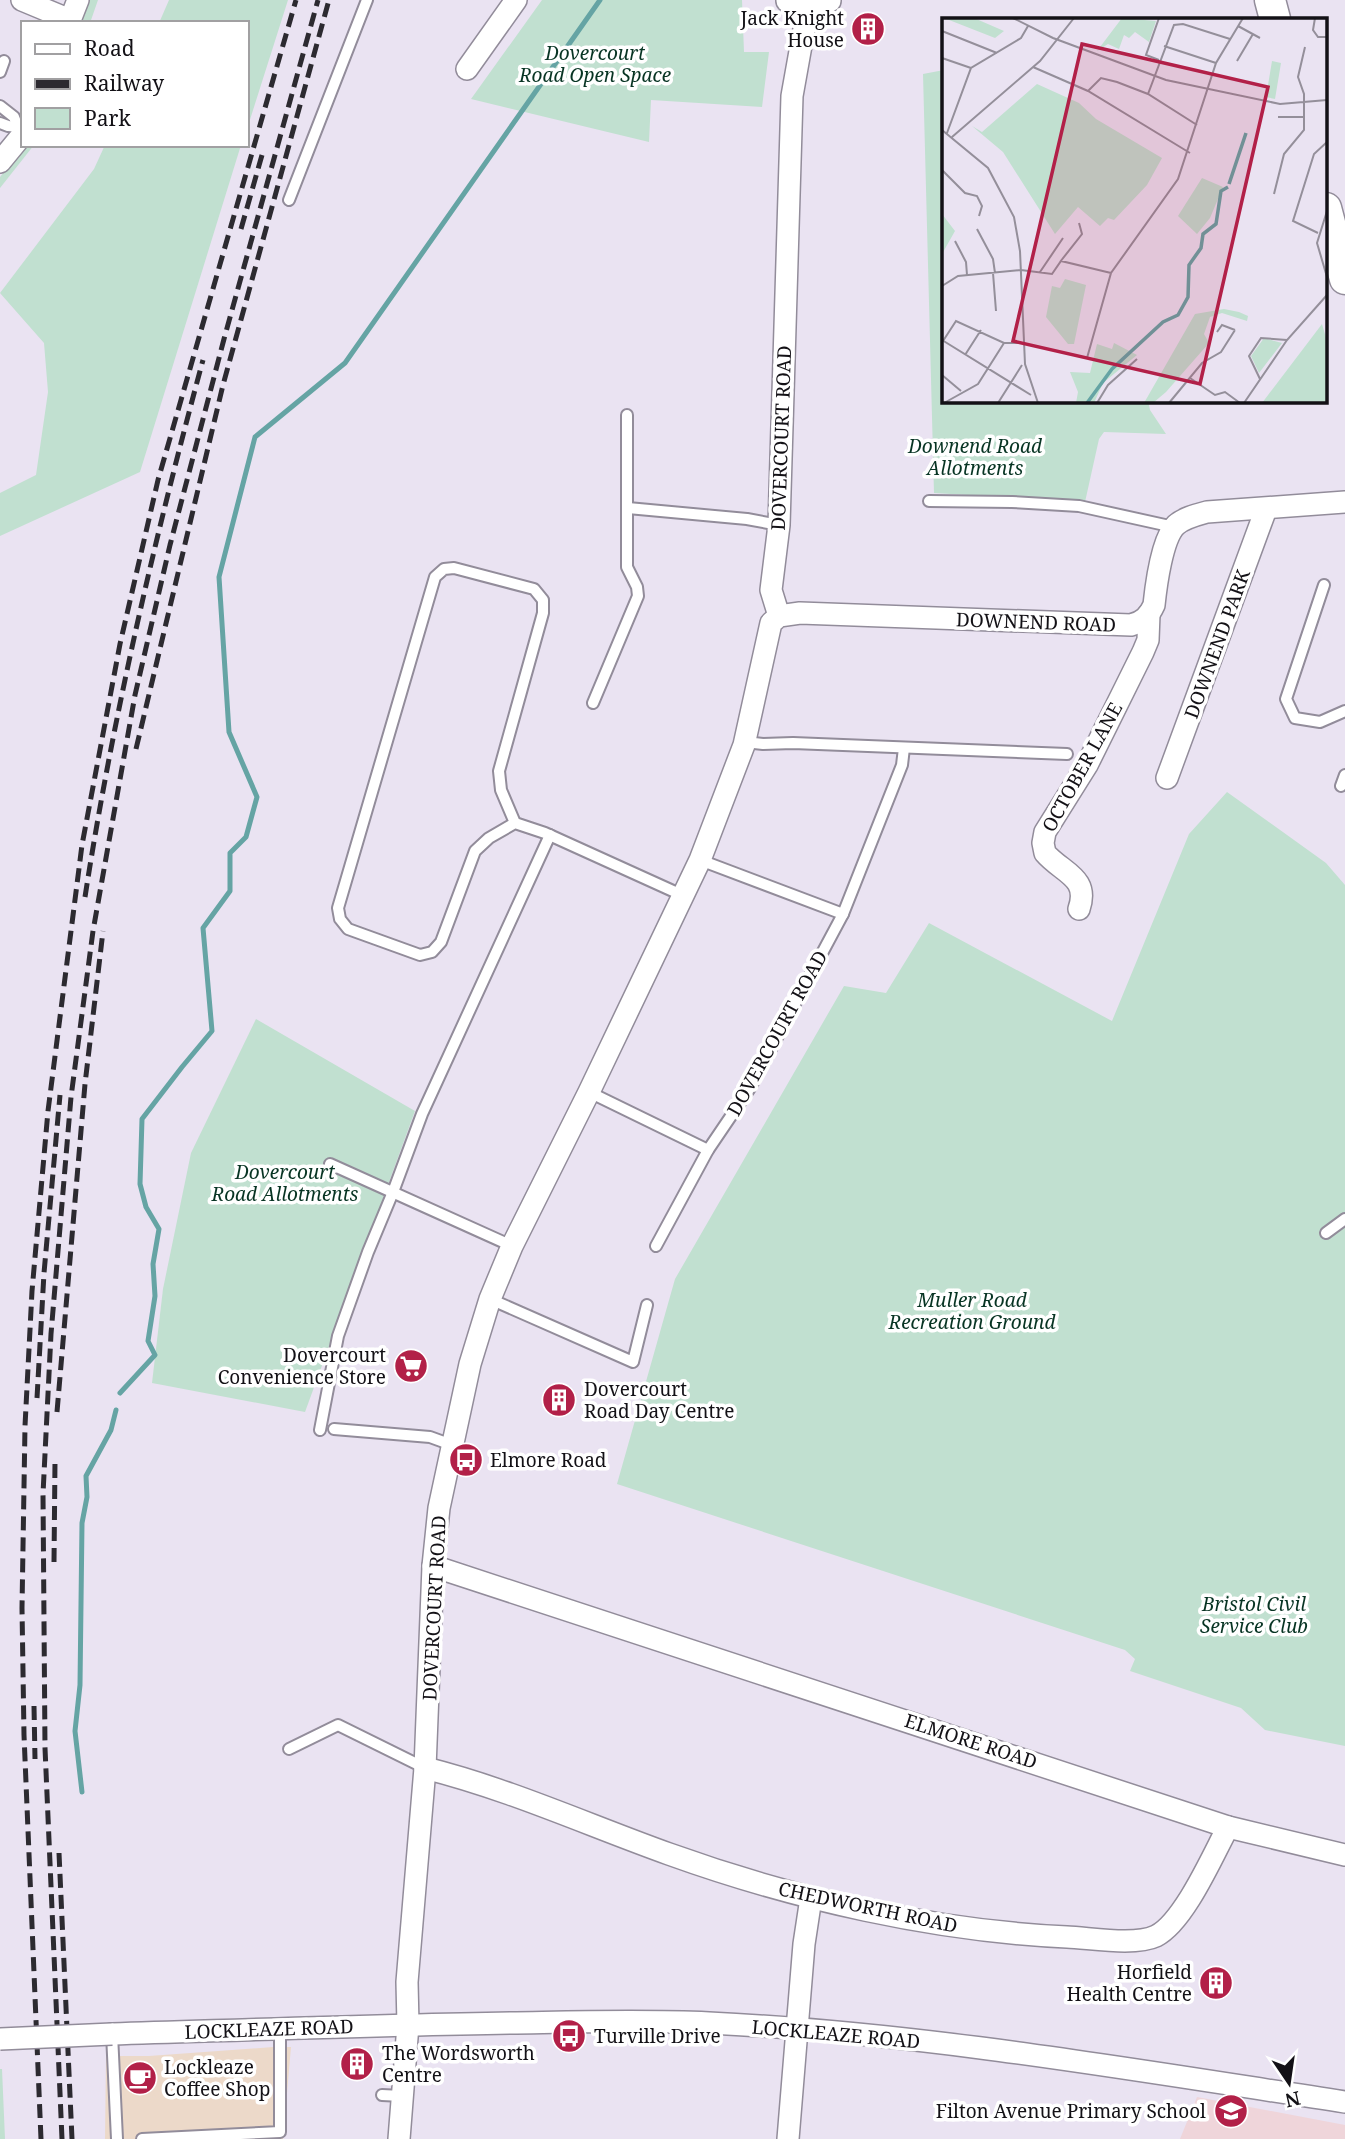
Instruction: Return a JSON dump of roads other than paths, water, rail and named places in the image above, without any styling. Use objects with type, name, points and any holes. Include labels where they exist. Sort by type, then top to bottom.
[{"type":"main road","points":[[1328,215],[1345,279]]},
{"type":"street","points":[[22,0],[68,21]]},
{"type":"street","points":[[70,21],[78,0]]},
{"type":"street","points":[[467,69],[516,0]]},
{"type":"street","name":"DOVERCOURT ROAD","points":[[399,2139],[392,2096],[408,2025],[407,1982],[425,1768],[433,1566],[439,1507],[470,1364],[490,1299],[512,1245],[700,860],[744,742],[768,630],[779,616],[771,590],[779,525],[792,96],[820,1],[787,1]]},
{"type":"street","points":[[0,162],[21,130]]},
{"type":"street","points":[[1149,614],[1167,541],[1174,527],[1186,519],[1206,512],[1345,502]]},
{"type":"street","name":"DOWNEND PARK","points":[[1167,778],[1266,509]]},
{"type":"street","name":"DOWNEND ROAD","points":[[779,616],[800,612],[1131,625],[1140,623],[1149,614]]},
{"type":"street","name":"OCTOBER LANE","points":[[1079,909],[1082,895],[1079,883],[1045,853],[1044,838],[1087,765],[1143,652],[1148,640],[1149,614]]},
{"type":"street","name":"ELMORE ROAD","points":[[433,1566],[1228,1826],[1345,1856]]},
{"type":"street","name":"CHEDWORTH ROAD","points":[[425,1768],[465,1777],[671,1855],[811,1898],[966,1927],[1045,1936],[1145,1939],[1159,1934],[1175,1920],[1228,1826]]},
{"type":"street","points":[[788,2139],[804,1944],[811,1898]]},
{"type":"street","name":"LOCKLEAZE ROAD","points":[[0,2039],[408,2025],[707,2023],[798,2029],[1002,2050],[1345,2102]]},
{"type":"lane","points":[[289,200],[367,0]]},
{"type":"lane","points":[[0,72],[4,61]]},
{"type":"lane","points":[[0,106],[13,117],[21,130]]},
{"type":"lane","points":[[0,122],[21,130]]},
{"type":"lane","points":[[593,703],[638,596],[626,567],[627,415]]},
{"type":"lane","points":[[929,501],[1079,506],[1174,527]]},
{"type":"lane","points":[[628,508],[747,519],[779,525]]},
{"type":"lane","points":[[515,823],[489,838],[475,851],[441,942],[432,952],[420,955],[348,929],[340,919],[338,908],[431,590],[435,577],[444,569],[454,568],[534,589],[543,600],[543,613],[499,771],[501,790],[515,823],[550,835],[684,896]]},
{"type":"lane","points":[[1324,585],[1286,699],[1295,718],[1320,722],[1345,711]]},
{"type":"lane","points":[[744,742],[1067,754]]},
{"type":"lane","name":"DOVERCOURT ROAD","points":[[656,1246],[708,1150],[750,1088],[843,914],[902,765],[904,748]]},
{"type":"lane","points":[[320,1430],[338,1336],[368,1252],[422,1114],[550,835]]},
{"type":"lane","points":[[700,860],[843,914]]},
{"type":"lane","points":[[589,1092],[708,1150]]},
{"type":"lane","points":[[330,1164],[512,1245]]},
{"type":"lane","points":[[1326,1233],[1345,1219]]},
{"type":"lane","points":[[490,1299],[633,1362],[647,1305]]},
{"type":"lane","points":[[334,1429],[430,1437],[452,1445]]},
{"type":"lane","points":[[289,1749],[338,1725],[425,1768]]},
{"type":"lane","points":[[142,2139],[281,2133],[280,2029]]},
{"type":"lane","points":[[112,2035],[117,2139]]},
{"type":"waterway","points":[[120,1393],[155,1355],[148,1341],[155,1296],[153,1264],[159,1229],[146,1207],[140,1184],[142,1119],[212,1031],[203,928],[230,891],[230,853],[246,837],[257,797],[229,732],[219,577],[255,437],[345,363],[600,0]]},
{"type":"waterway","points":[[82,1792],[75,1731],[80,1685],[82,1523],[87,1497],[86,1476],[111,1430],[116,1410]]},
{"type":"railway","points":[[41,2139],[24,1735],[22,1608],[25,1426],[32,1291],[48,1111],[82,845],[120,644],[158,480],[296,0]]},
{"type":"railway","points":[[62,2139],[45,1748],[43,1494],[51,1334],[71,1097],[93,931],[135,695],[170,545],[224,339],[318,0]]},
{"type":"railway","points":[[136,749],[223,385],[329,0]]},
{"type":"railway","points":[[241,229],[262,155]]},
{"type":"railway","points":[[85,897],[108,762],[136,627],[203,360]]},
{"type":"railway","points":[[57,1412],[85,1084],[103,931]]},
{"type":"railway","points":[[37,1398],[44,1273],[60,1095]]},
{"type":"railway","points":[[54,1562],[55,1461]]},
{"type":"railway","points":[[34,1706],[35,1759]]},
{"type":"railway","points":[[59,1853],[72,2139]]},
{"type":"place","name":"Jack Knight House","points":[[868,29]]},
{"type":"place","name":"Dovercourt Convenience Store","points":[[411,1366]]},
{"type":"place","name":"Dovercourt Road Day Centre","points":[[559,1400]]},
{"type":"place","name":"Elmore Road","points":[[466,1460]]},
{"type":"place","name":"Horfield Health Centre","points":[[1216,1983]]},
{"type":"place","name":"Turville Drive","points":[[569,2036]]},
{"type":"place","name":"The Wordsworth Centre","points":[[357,2064]]},
{"type":"place","name":"Lockleaze Coffee Shop","points":[[140,2078]]},
{"type":"place","name":"Filton Avenue Primary School","points":[[1231,2111]]},
{"type":"park label","name":"Dovercourt Road Open Space","points":[[595,64]]},
{"type":"park label","name":"Downend Road Allotments","points":[[975,457]]},
{"type":"park label","name":"Dovercourt Road Allotments","points":[[285,1183]]},
{"type":"park label","name":"Muller Road Recreation Ground","points":[[972,1311]]},
{"type":"park label","name":"Bristol Civil Service Club","points":[[1254,1615]]}]
